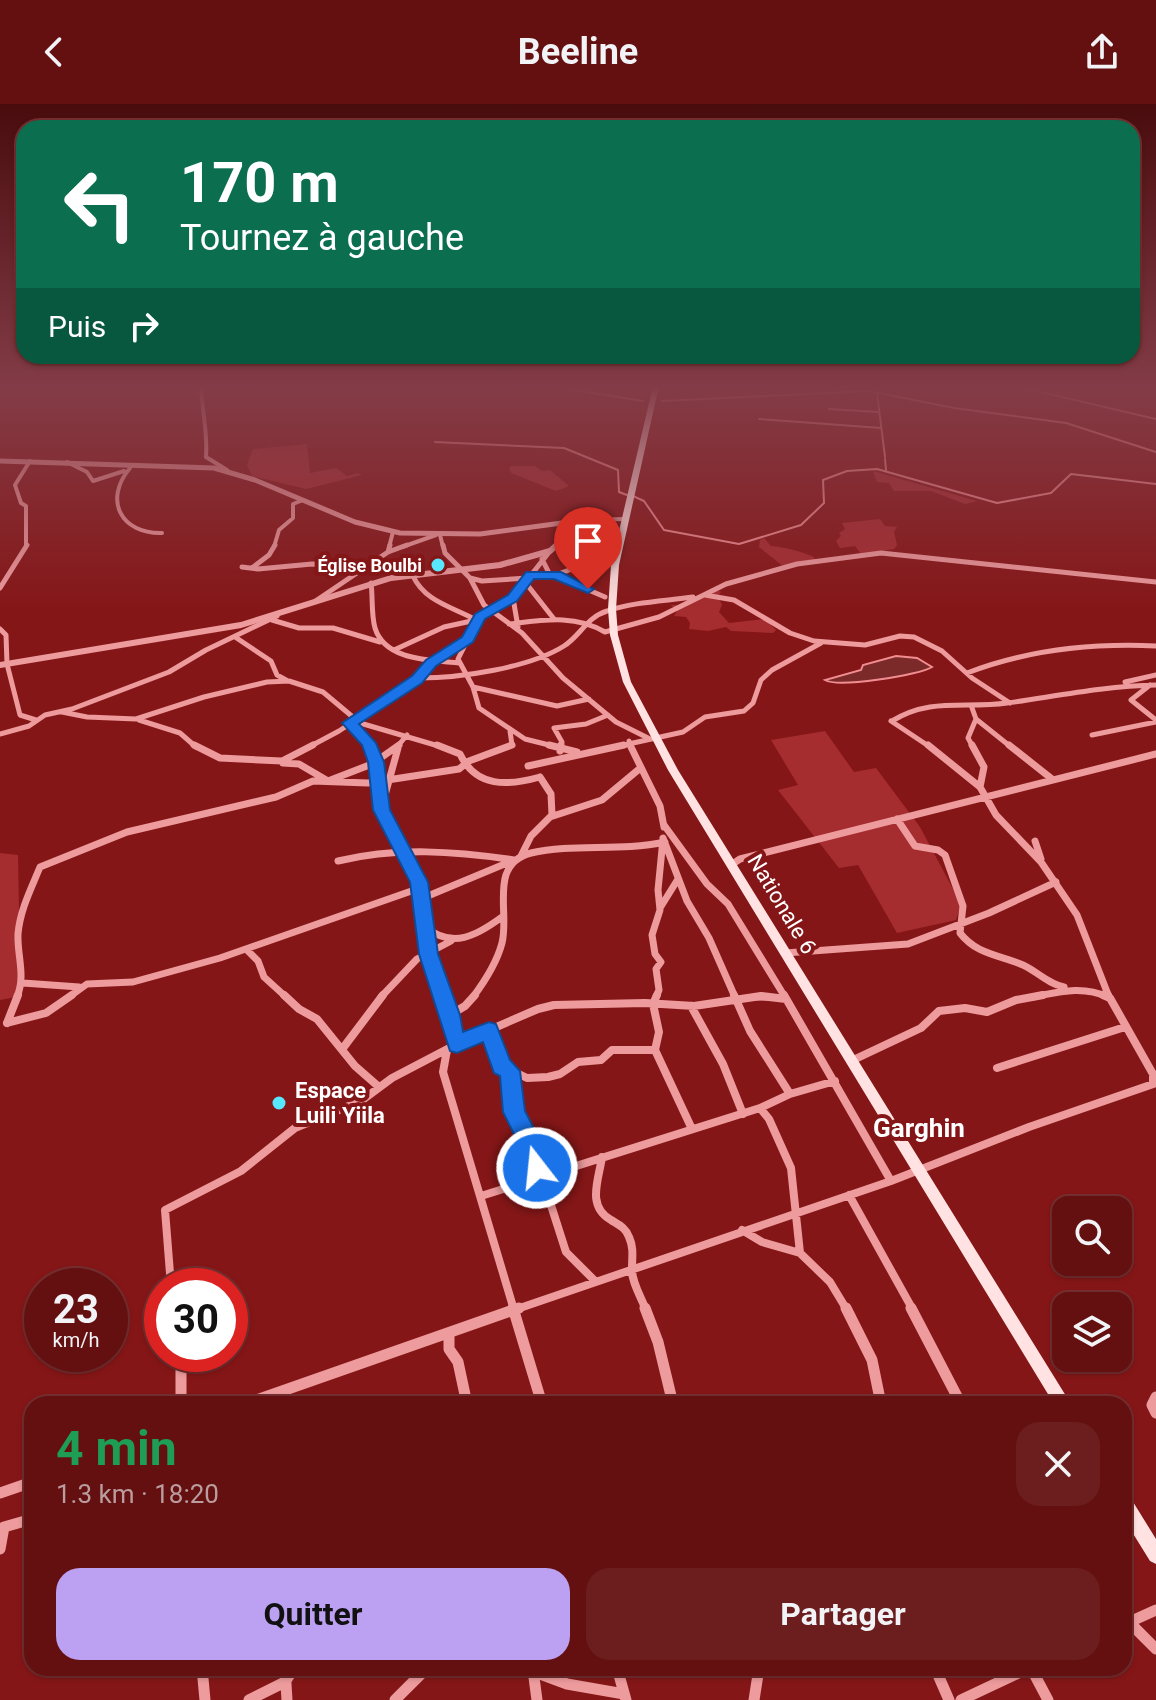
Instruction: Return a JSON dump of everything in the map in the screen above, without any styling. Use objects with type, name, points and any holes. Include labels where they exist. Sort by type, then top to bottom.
[{"type":"main road","name":"Nationale 6","points":[[639,460],[615,565],[612,609],[627,682],[651,737],[1058,1396]]},
{"type":"main road","points":[[1132,1516],[1156,1555]]},
{"type":"street","points":[[212,460],[227,470],[368,526],[393,532],[438,535],[585,520],[625,519]]},
{"type":"street","points":[[0,461],[139,463],[227,470]]},
{"type":"street","points":[[0,588],[28,547],[26,506],[21,503],[15,485],[30,461]]},
{"type":"street","points":[[65,461],[87,472],[93,481],[139,463]]},
{"type":"street","points":[[130,468],[119,482],[116,494],[119,510],[127,524],[138,531],[162,533]]},
{"type":"street","points":[[252,568],[275,548],[279,530],[293,518],[293,504],[303,500]]},
{"type":"street","points":[[394,650],[444,627],[476,620],[513,598],[542,559],[585,520]]},
{"type":"street","points":[[388,552],[393,532]]},
{"type":"street","points":[[314,602],[388,552],[438,535]]},
{"type":"street","points":[[438,535],[442,548],[461,571],[470,578],[482,581],[552,574],[610,559]]},
{"type":"street","points":[[584,587],[592,580],[590,562],[595,544],[604,538]]},
{"type":"street","points":[[0,734],[29,726],[36,720],[169,672],[270,618],[371,583],[500,565],[550,551]]},
{"type":"street","points":[[513,623],[554,619],[588,622],[605,632],[659,617],[726,584],[753,579],[787,567],[881,553],[1156,582]]},
{"type":"street","points":[[542,559],[552,574],[605,597]]},
{"type":"street","points":[[242,567],[307,564],[366,566]]},
{"type":"street","points":[[413,576],[415,585],[425,594],[462,610],[476,620]]},
{"type":"street","points":[[470,578],[479,597],[490,610],[513,623],[589,699],[608,715],[651,737]]},
{"type":"street","points":[[528,578],[538,603],[546,606],[554,619]]},
{"type":"street","points":[[371,583],[374,624],[382,643]]},
{"type":"street","points":[[419,678],[452,679],[543,656],[566,645],[588,622],[612,609],[703,595],[734,600],[790,633],[823,642],[865,645],[900,636],[914,637],[942,651],[1010,703]]},
{"type":"street","points":[[513,598],[513,623]]},
{"type":"street","points":[[4,665],[270,618],[299,628],[333,628],[382,643],[394,650],[459,663]]},
{"type":"street","points":[[476,620],[459,654],[459,663],[468,675],[481,711],[510,731],[540,745],[582,753]]},
{"type":"street","points":[[0,629],[6,635],[4,665],[20,715],[36,720]]},
{"type":"street","points":[[235,637],[271,661],[277,675],[323,692],[369,743],[376,762],[381,810],[406,853],[423,898],[428,950],[457,1044]]},
{"type":"street","points":[[277,762],[352,722],[419,678],[437,660],[468,639]]},
{"type":"street","points":[[528,766],[687,730],[705,717],[744,711],[753,703],[761,680],[772,670],[823,642]]},
{"type":"street","points":[[967,673],[996,662],[1056,651],[1156,646]]},
{"type":"street","points":[[980,787],[918,737],[891,721],[917,708],[1010,703],[1112,686],[1156,675]]},
{"type":"street","points":[[136,719],[204,697],[237,692],[267,682],[289,681]]},
{"type":"street","points":[[1112,686],[1153,685]]},
{"type":"street","points":[[1153,685],[1131,700],[1156,721]]},
{"type":"street","points":[[473,687],[557,706],[589,699]]},
{"type":"street","points":[[971,705],[976,719],[1052,779]]},
{"type":"street","points":[[62,712],[87,717],[136,719],[180,733],[200,750],[220,758],[299,764],[328,781]]},
{"type":"street","points":[[352,722],[407,735],[460,754],[464,765],[487,783],[521,783],[540,777],[545,765],[556,758],[562,742],[554,728],[586,724],[608,715]]},
{"type":"street","points":[[271,1396],[514,1308],[891,1181],[1155,1078],[1110,998],[1077,915],[1041,862],[996,815],[984,797],[980,787],[983,762],[968,738],[976,719]]},
{"type":"street","points":[[1092,735],[1156,721]]},
{"type":"street","points":[[79,987],[69,998],[46,1013],[7,1023],[23,983],[18,936],[29,889],[40,867],[81,848],[152,824],[276,797],[303,784],[378,782],[459,769],[512,745],[510,731]]},
{"type":"street","points":[[328,781],[376,762],[399,746],[407,735]]},
{"type":"street","points":[[629,741],[638,770],[658,803],[664,825],[658,890],[660,910]]},
{"type":"street","points":[[381,810],[399,746]]},
{"type":"street","points":[[731,865],[740,859],[1156,754]]},
{"type":"street","points":[[450,1015],[458,1014],[472,1001],[503,943],[506,873],[531,836],[550,817],[602,800],[638,770]]},
{"type":"street","points":[[540,777],[549,788],[553,801],[550,817]]},
{"type":"street","points":[[897,819],[915,846],[938,850],[945,855],[963,906],[960,933],[972,948],[1027,967],[1056,986],[1095,991],[1110,998]]},
{"type":"street","points":[[664,825],[707,884],[728,904],[835,1081],[891,1181]]},
{"type":"street","points":[[338,861],[382,853],[517,858],[566,850],[624,849],[664,841]]},
{"type":"street","points":[[664,841],[678,879],[750,1031],[790,1094]]},
{"type":"street","points":[[1035,841],[1041,862]]},
{"type":"street","points":[[423,898],[517,858]]},
{"type":"street","points":[[678,879],[660,910],[652,935],[655,954],[661,962],[656,969],[659,990],[653,1004],[659,1032],[655,1050],[692,1129]]},
{"type":"street","points":[[785,953],[908,944],[961,925],[1056,882]]},
{"type":"street","points":[[23,983],[79,987],[92,983],[133,982],[247,950],[420,888]]},
{"type":"street","points":[[343,1048],[399,974],[428,950],[480,934],[502,917]]},
{"type":"street","points":[[424,926],[431,933],[451,941]]},
{"type":"street","points":[[247,950],[255,956],[264,977],[299,1009],[317,1019],[363,1075],[379,1087]]},
{"type":"street","points":[[851,1061],[921,1028],[939,1011],[965,1008],[987,1012],[1024,998],[1074,989]]},
{"type":"street","points":[[170,1268],[165,1210],[241,1171],[295,1128],[361,1101],[379,1087],[489,1030],[554,1005],[691,1006],[738,1002],[761,996],[786,999]]},
{"type":"street","points":[[691,1006],[723,1064],[743,1114]]},
{"type":"street","points":[[997,1068],[1125,1027]]},
{"type":"street","points":[[489,1030],[502,1066],[527,1078],[560,1074],[578,1062],[601,1060],[612,1050],[655,1050]]},
{"type":"street","points":[[447,1050],[443,1072],[540,1396]]},
{"type":"street","points":[[510,1071],[514,1112],[532,1146],[539,1176],[566,1252],[595,1281]]},
{"type":"street","points":[[481,1196],[743,1114],[790,1094],[835,1081]]},
{"type":"street","points":[[760,1108],[769,1119],[791,1168],[800,1253]]},
{"type":"street","points":[[602,1157],[595,1197],[603,1216],[624,1228],[628,1235],[633,1263],[631,1270],[658,1342],[671,1396]]},
{"type":"street","points":[[849,1195],[957,1396]]},
{"type":"street","points":[[742,1230],[762,1242],[800,1253],[830,1282],[853,1319],[872,1360],[879,1396]]},
{"type":"street","points":[[449,1334],[449,1349],[458,1362],[465,1396]]},
{"type":"street","points":[[181,1372],[181,1396]]},
{"type":"street","points":[[1156,1397],[1152,1405],[1156,1413]]},
{"type":"street","points":[[0,1493],[24,1485]]},
{"type":"street","points":[[0,1549],[2,1527],[24,1521]]},
{"type":"street","points":[[1132,1620],[1156,1610]]},
{"type":"street","points":[[1132,1628],[1156,1649]]},
{"type":"street","points":[[203,1676],[205,1700]]},
{"type":"street","points":[[285,1676],[287,1700]]},
{"type":"street","points":[[249,1700],[285,1682],[289,1676]]},
{"type":"street","points":[[395,1700],[419,1676]]},
{"type":"street","points":[[531,1676],[537,1700]]},
{"type":"street","points":[[546,1676],[625,1697],[619,1676]]},
{"type":"street","points":[[754,1700],[758,1676]]},
{"type":"street","points":[[938,1676],[949,1700]]},
{"type":"street","points":[[961,1700],[1013,1676]]},
{"type":"street","points":[[1034,1676],[1048,1700]]},
{"type":"shaded area","points":[[249,460],[309,460],[310,473],[336,468],[347,476],[362,475],[306,489],[252,476],[247,465]]},
{"type":"shaded area","points":[[535,466],[542,471],[550,470],[569,486],[556,491],[511,473],[509,468]]},
{"type":"shaded area","points":[[873,471],[977,501],[965,504],[931,491],[894,491],[889,483],[877,482]]},
{"type":"shaded area","points":[[880,519],[885,526],[897,527],[894,532],[897,545],[894,549],[861,554],[855,546],[840,548],[836,541],[845,529],[842,523]]},
{"type":"shaded area","points":[[764,538],[771,546],[804,553],[814,557],[815,561],[784,567],[759,547],[760,540]]},
{"type":"shaded area","points":[[718,590],[722,605],[719,612],[729,623],[765,619],[776,630],[773,633],[731,631],[726,627],[708,631],[689,629],[690,623],[686,617],[674,616],[677,611],[671,605],[680,605]]},
{"type":"shaded area","points":[[896,656],[917,658],[932,667],[879,680],[825,680],[861,670],[863,665]]},
{"type":"shaded area","points":[[825,731],[854,772],[876,768],[920,827],[961,904],[956,920],[897,933],[858,865],[839,868],[778,790],[798,785],[771,740]]},
{"type":"shaded area","points":[[0,853],[18,855],[20,964],[16,997],[0,1000]]},
{"type":"waterway","points":[[595,460],[618,470],[619,492],[627,495]]},
{"type":"waterway","points":[[885,460],[886,470]]},
{"type":"waterway","points":[[633,496],[644,501],[664,530],[739,544],[801,525],[824,503],[823,480],[847,471],[877,469],[997,503],[1051,493],[1071,474],[1156,484]]},
{"type":"place","name":"Église Boulbi","points":[[438,565]]},
{"type":"place","name":"Espace Luili Yiila","points":[[279,1103]]},
{"type":"district","name":"Garghin","points":[[919,1128]]},
{"type":"route","points":[[537,1168],[532,1146],[514,1112],[510,1071],[502,1066],[489,1030],[457,1044],[454,1038],[450,1015],[428,954],[419,882],[381,810],[376,762],[369,743],[350,723],[417,680],[431,663],[468,639],[479,617],[513,598],[531,575],[549,573],[588,589]]}]
